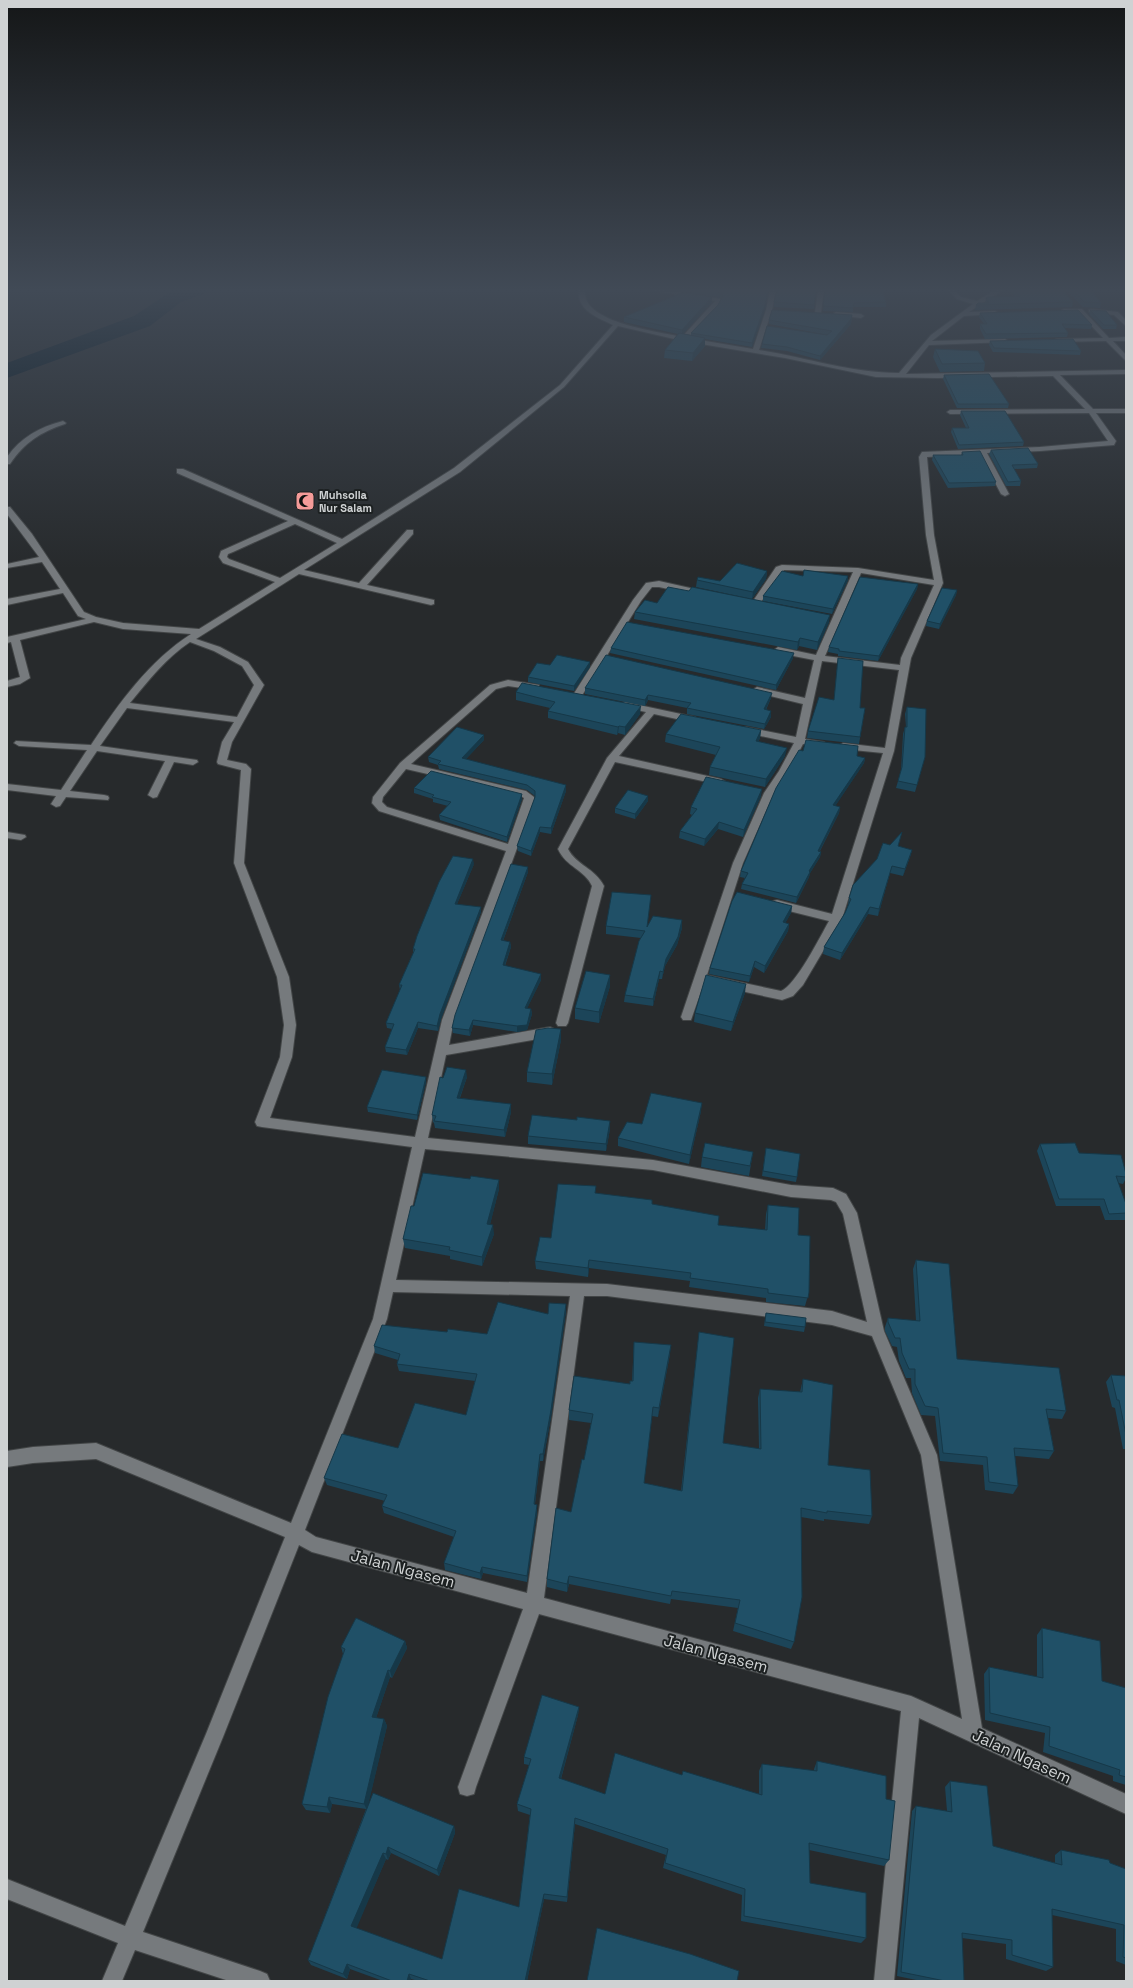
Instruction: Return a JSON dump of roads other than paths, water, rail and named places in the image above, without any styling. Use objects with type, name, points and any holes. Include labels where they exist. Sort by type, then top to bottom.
[{"type":"street","points":[[56,804],[124,704],[166,657],[189,639],[457,470],[565,383]]},
{"type":"street","points":[[700,978],[782,996],[786,995],[799,982],[836,919],[889,752],[906,658],[939,582],[930,535],[923,457],[928,453],[983,452],[1112,443],[1092,412],[1064,383]]},
{"type":"street","points":[[950,412],[1126,411]]},
{"type":"street","points":[[7,462],[19,444],[32,435],[43,429],[64,424]]},
{"type":"street","points":[[983,452],[1005,494]]},
{"type":"street","points":[[180,470],[342,542]]},
{"type":"street","points":[[7,509],[44,559],[81,614],[93,620]]},
{"type":"street","points":[[281,581],[226,561],[223,557],[224,554],[230,550],[295,521]]},
{"type":"street","points":[[362,585],[410,532]]},
{"type":"street","points":[[7,566],[44,559]]},
{"type":"street","points":[[733,600],[759,605],[779,569],[782,567],[858,570],[939,582]]},
{"type":"street","points":[[687,1017],[732,892],[738,863],[765,792],[784,771],[800,742],[820,658],[833,618],[858,570]]},
{"type":"street","points":[[298,571],[431,602]]},
{"type":"street","points":[[578,695],[606,656],[643,592],[649,585],[654,584],[715,596]]},
{"type":"street","points":[[7,602],[65,590]]},
{"type":"street","points":[[7,684],[17,682],[25,678],[11,639],[93,620],[200,632]]},
{"type":"street","points":[[189,639],[216,649],[245,664],[259,685],[226,742],[222,762],[242,766],[246,769],[239,862],[283,977],[290,1025],[286,1057],[262,1122],[420,1143],[653,1165],[791,1191],[833,1194],[841,1198],[850,1213],[877,1331],[929,1455],[974,1734]]},
{"type":"street","points":[[765,648],[820,658],[905,668]]},
{"type":"street","points":[[512,849],[384,808],[377,803],[378,797],[404,764],[493,686],[508,683],[547,689]]},
{"type":"street","points":[[748,688],[809,702]]},
{"type":"street","points":[[562,692],[593,698]]},
{"type":"street","points":[[615,703],[707,722]]},
{"type":"street","points":[[124,704],[240,720]]},
{"type":"street","points":[[441,1051],[564,1026],[598,886],[595,878],[572,862],[563,848],[612,758],[652,711]]},
{"type":"street","points":[[730,727],[800,742],[889,752]]},
{"type":"street","points":[[19,743],[95,748],[193,762]]},
{"type":"street","points":[[153,795],[171,758]]},
{"type":"street","points":[[612,758],[730,784]]},
{"type":"street","points":[[112,1981],[214,1737],[380,1319],[448,1020],[530,802],[527,795],[404,764]]},
{"type":"street","points":[[7,787],[104,798]]},
{"type":"street","points":[[7,835],[21,837]]},
{"type":"street","points":[[767,901],[836,919]]},
{"type":"street","points":[[388,1286],[607,1290],[832,1318],[877,1331]]},
{"type":"street","points":[[467,1787],[534,1604],[578,1289]]},
{"type":"street","name":"Jalan Ngasem","points":[[7,1459],[33,1455],[96,1451],[295,1533],[312,1544],[911,1705],[1126,1804]]},
{"type":"street","points":[[884,1981],[911,1705]]},
{"type":"street","points":[[7,1889],[130,1938],[260,1981]]},
{"type":"place","name":"Muhsolla Nur Salam","points":[[305,501]]}]
